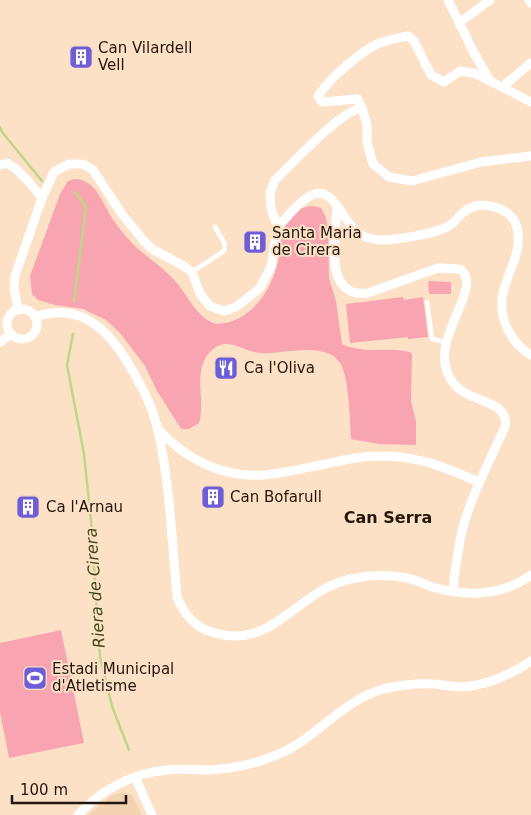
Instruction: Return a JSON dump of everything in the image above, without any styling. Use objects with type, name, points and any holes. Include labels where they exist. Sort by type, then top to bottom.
[{"type":"street","points":[[448,0],[473,52],[490,81]]},
{"type":"street","points":[[459,23],[490,0]]},
{"type":"street","points":[[531,102],[474,73],[460,72],[444,82],[432,75],[414,41],[408,36],[394,38],[378,44],[356,58],[325,86],[318,96],[322,102],[358,99],[367,125],[367,142],[373,164],[389,177],[412,181],[482,162],[531,156]]},
{"type":"street","points":[[502,87],[531,63]]},
{"type":"street","points":[[18,310],[14,288],[15,276],[42,198],[54,172],[70,164],[84,164],[93,170],[142,240],[152,249],[182,264],[192,272],[200,294],[210,306],[224,311],[236,307],[260,288],[271,267],[278,227],[271,209],[270,193],[275,180],[337,122],[356,109],[362,108]]},
{"type":"street","points":[[0,165],[7,163],[16,169],[42,198]]},
{"type":"street","points":[[278,227],[309,196],[322,194],[330,196],[355,231],[368,238],[385,241],[446,228],[469,208],[489,206],[506,211],[516,222],[521,242],[517,264],[503,295],[502,316],[511,336],[522,348],[531,354]]},
{"type":"street","points":[[337,206],[335,268],[340,284],[351,293],[368,293],[438,268],[456,268],[464,272],[467,281],[467,288],[445,342],[444,356],[446,368],[454,384],[461,391],[498,408],[505,416],[505,428],[479,482],[463,528],[452,591]]},
{"type":"street","points":[[18,310],[27,310],[35,316],[36,328],[30,336],[18,338],[11,334],[4,320],[18,310]]},
{"type":"street","points":[[35,316],[53,312],[70,314],[86,318],[100,327],[120,348],[146,395],[158,429],[164,464],[177,597],[186,616],[200,628],[229,636],[258,632],[321,591],[344,581],[364,577],[397,576],[452,591],[474,593],[497,591],[514,585],[531,575]]},
{"type":"street","points":[[0,342],[11,334]]},
{"type":"street","points":[[158,429],[175,445],[196,460],[214,469],[236,474],[262,475],[356,458],[391,456],[431,462],[479,482]]},
{"type":"street","points":[[78,815],[103,792],[155,771],[168,769],[221,769],[250,765],[276,756],[296,746],[342,709],[371,694],[392,687],[412,684],[463,687],[484,684],[510,674],[531,661]]},
{"type":"street","points":[[135,778],[152,815]]},
{"type":"lane","points":[[192,272],[224,251],[225,244],[215,227]]},
{"type":"lane","points":[[428,302],[432,339],[445,342]]},
{"type":"shaded area","points":[[74,179],[82,180],[94,188],[114,221],[128,239],[169,275],[197,311],[216,324],[239,318],[257,304],[275,273],[286,222],[298,210],[309,206],[321,208],[328,227],[329,278],[336,301],[342,344],[359,349],[401,350],[412,354],[411,401],[416,421],[416,445],[379,444],[351,439],[345,378],[340,363],[333,356],[314,350],[260,353],[229,344],[222,344],[216,347],[205,360],[200,377],[201,414],[199,423],[189,429],[181,429],[157,391],[145,366],[120,333],[106,320],[83,309],[55,305],[38,300],[32,294],[30,276],[60,194],[68,181]]},
{"type":"shaded area","points":[[428,281],[451,282],[451,294],[429,294]]},
{"type":"shaded area","points":[[403,297],[404,300],[423,297],[428,337],[408,339],[408,337],[350,343],[346,304]]},
{"type":"shaded area","name":"Estadi Municipal d'Atletisme","points":[[61,630],[84,743],[9,758],[0,712],[0,643]]},
{"type":"shaded area","points":[[123,792],[132,795],[142,815],[88,815],[111,796]]},
{"type":"waterway","name":"Riera de Cirera","points":[[0,127],[42,181]]},
{"type":"waterway","name":"Riera de Cirera","points":[[74,301],[86,207],[75,192]]},
{"type":"waterway","name":"Riera de Cirera","points":[[73,334],[67,365],[84,454],[91,521],[100,657],[112,706],[129,750]]},
{"type":"place","name":"Can Vilardell Vell","points":[[81,57]]},
{"type":"place","name":"Santa Maria de Cirera","points":[[255,242]]},
{"type":"place","name":"Ca l'Oliva","points":[[226,368]]},
{"type":"place","name":"Can Bofarull","points":[[213,497]]},
{"type":"place","name":"Ca l'Arnau","points":[[28,507]]},
{"type":"place","name":"Estadi Municipal d'Atletisme","points":[[35,678]]},
{"type":"district","name":"Can Serra","points":[[388,517]]}]
